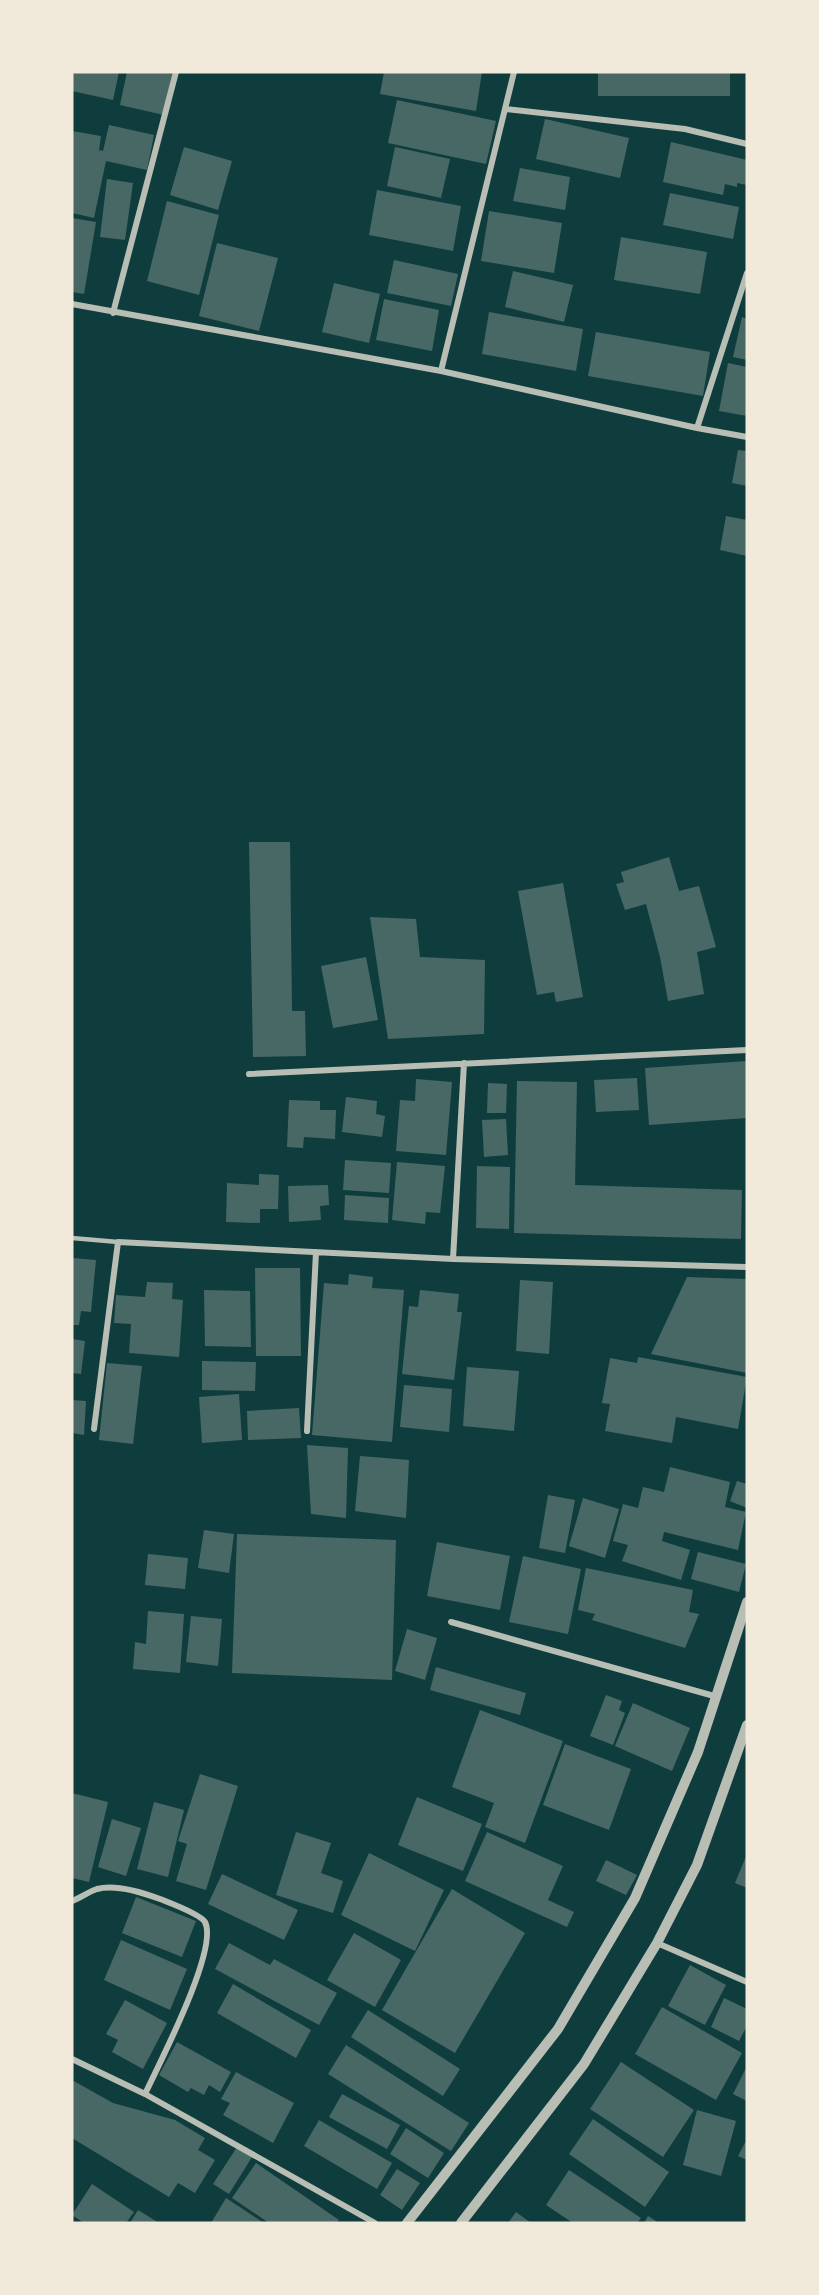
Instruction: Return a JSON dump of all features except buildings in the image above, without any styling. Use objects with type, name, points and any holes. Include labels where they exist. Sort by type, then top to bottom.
[{"type":"street","points":[[113,313],[176,72]]},
{"type":"street","points":[[441,371],[514,72]]},
{"type":"street","points":[[505,109],[686,129],[747,144]]},
{"type":"street","points":[[697,428],[747,273]]},
{"type":"street","points":[[72,304],[441,371],[747,437]]},
{"type":"street","points":[[249,1074],[747,1050]]},
{"type":"street","points":[[453,1259],[464,1063]]},
{"type":"street","points":[[94,1429],[118,1242],[453,1259],[747,1267]]},
{"type":"street","points":[[307,1431],[316,1252]]},
{"type":"street","points":[[407,2223],[558,2029],[635,1898],[698,1752],[714,1696],[747,1602]]},
{"type":"street","points":[[451,1622],[714,1696]]},
{"type":"street","points":[[461,2223],[585,2064],[657,1943],[697,1865],[747,1725]]},
{"type":"street","points":[[72,1901],[97,1889],[118,1889],[170,1903],[203,1919],[206,1926],[208,1935],[204,1955],[183,2014],[145,2094]]},
{"type":"street","points":[[657,1943],[747,1982]]},
{"type":"street","points":[[72,2059],[145,2094],[375,2223]]},
{"type":"lane","points":[[72,1238],[118,1242]]}]
